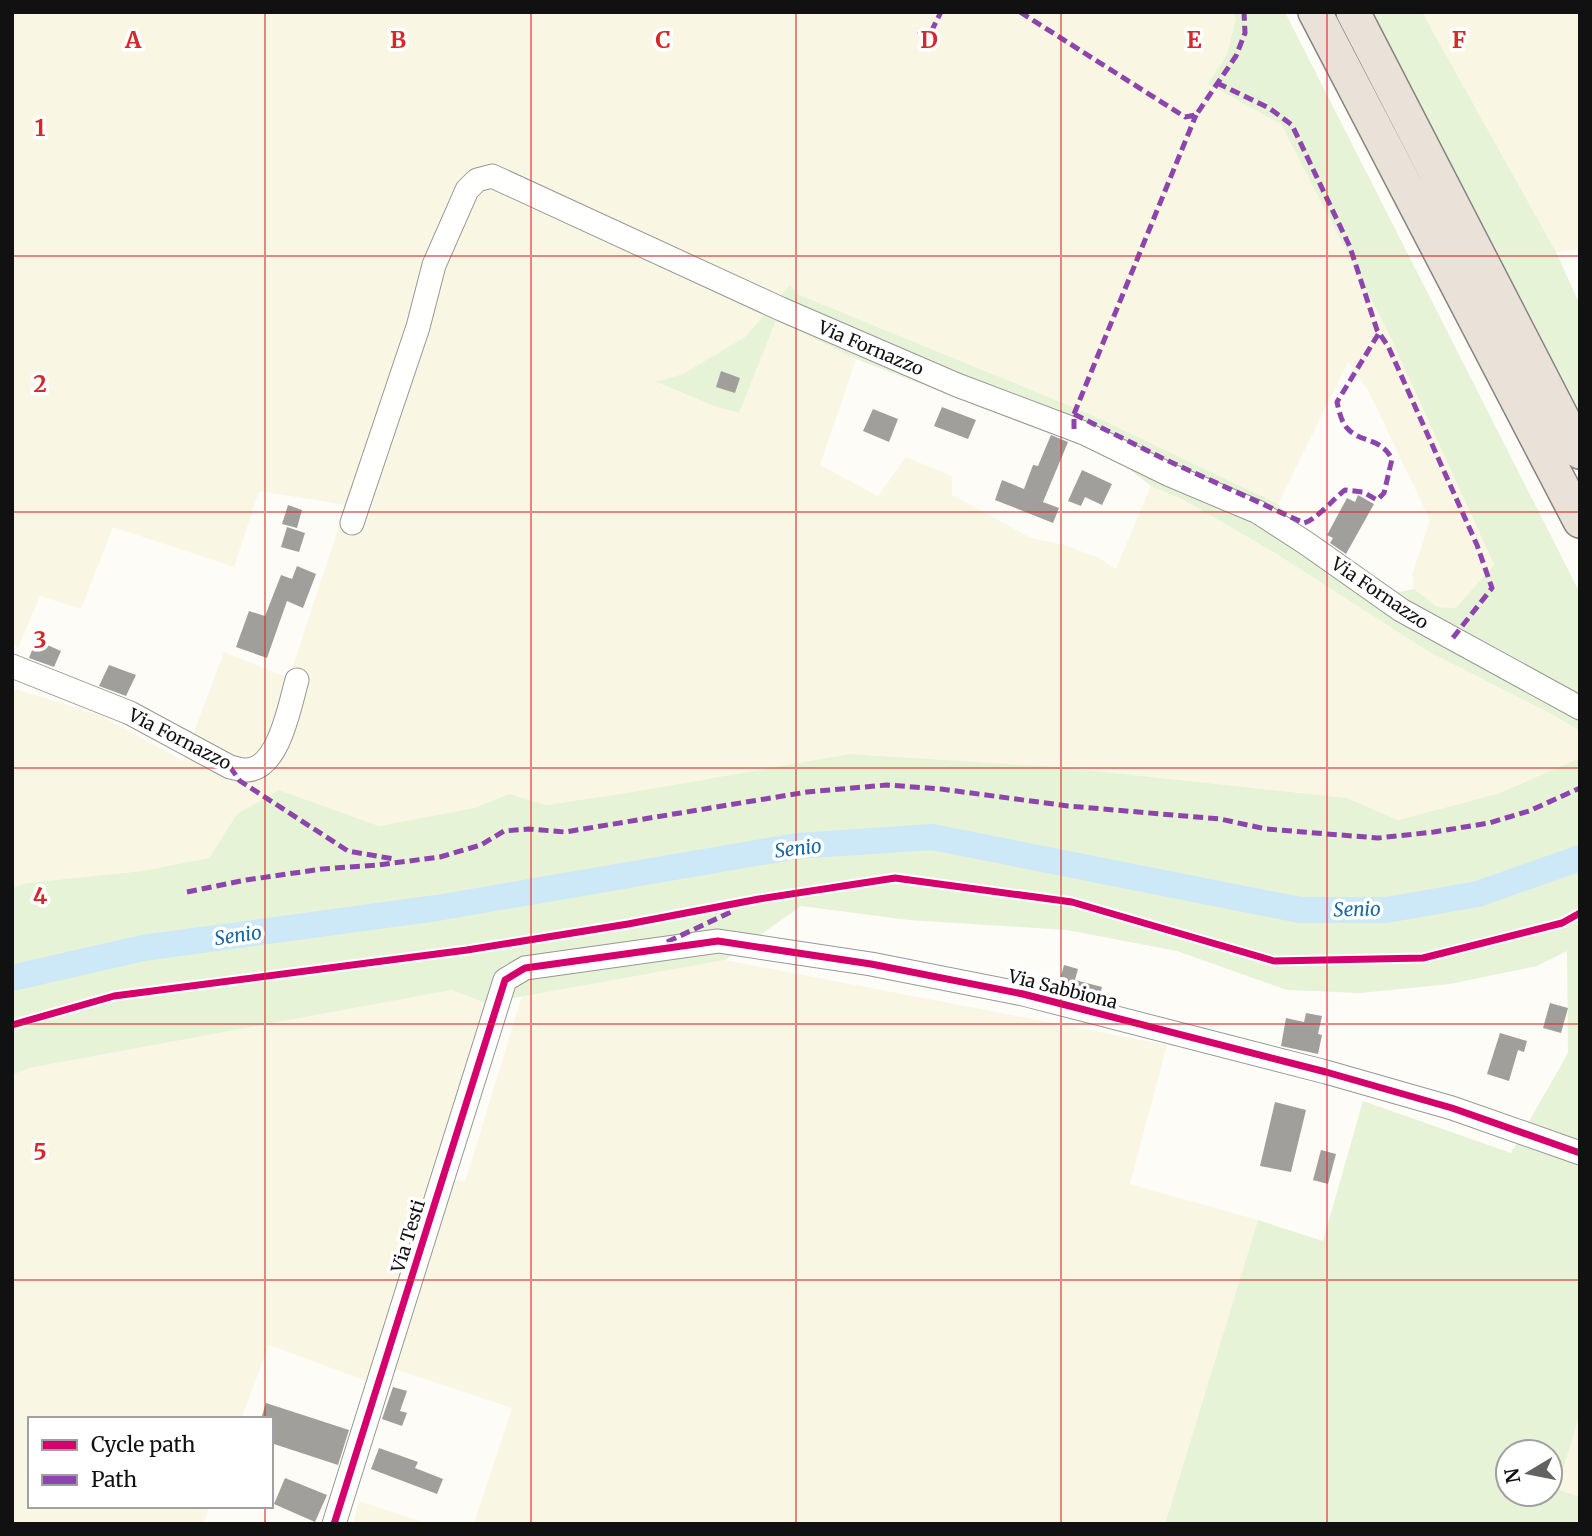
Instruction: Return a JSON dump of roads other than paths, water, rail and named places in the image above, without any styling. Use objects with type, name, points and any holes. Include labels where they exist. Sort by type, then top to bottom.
[{"type":"highway","points":[[1315,12],[1580,521]]},
{"type":"highway","points":[[1353,12],[1580,452]]},
{"type":"street","name":"Via Fornazzo","points":[[352,523],[418,327],[434,265],[467,190],[477,180],[492,176],[781,309],[957,385],[1084,433],[1170,475],[1258,512],[1401,611],[1580,708]]},
{"type":"street","name":"Via Fornazzo","points":[[12,666],[130,713],[230,767],[247,771],[260,766],[271,755],[279,740],[297,680]]},
{"type":"street","name":"Via Sabbiona","points":[[525,968],[718,941],[872,964],[1023,995],[1326,1072],[1452,1108],[1580,1153]]},
{"type":"street","name":"Via Testi","points":[[334,1524],[505,980],[525,968]]},
{"type":"waterway","name":"Senio","points":[[12,978],[143,948],[437,908],[797,846],[932,837],[1300,910],[1386,910],[1478,894],[1580,858]]}]
